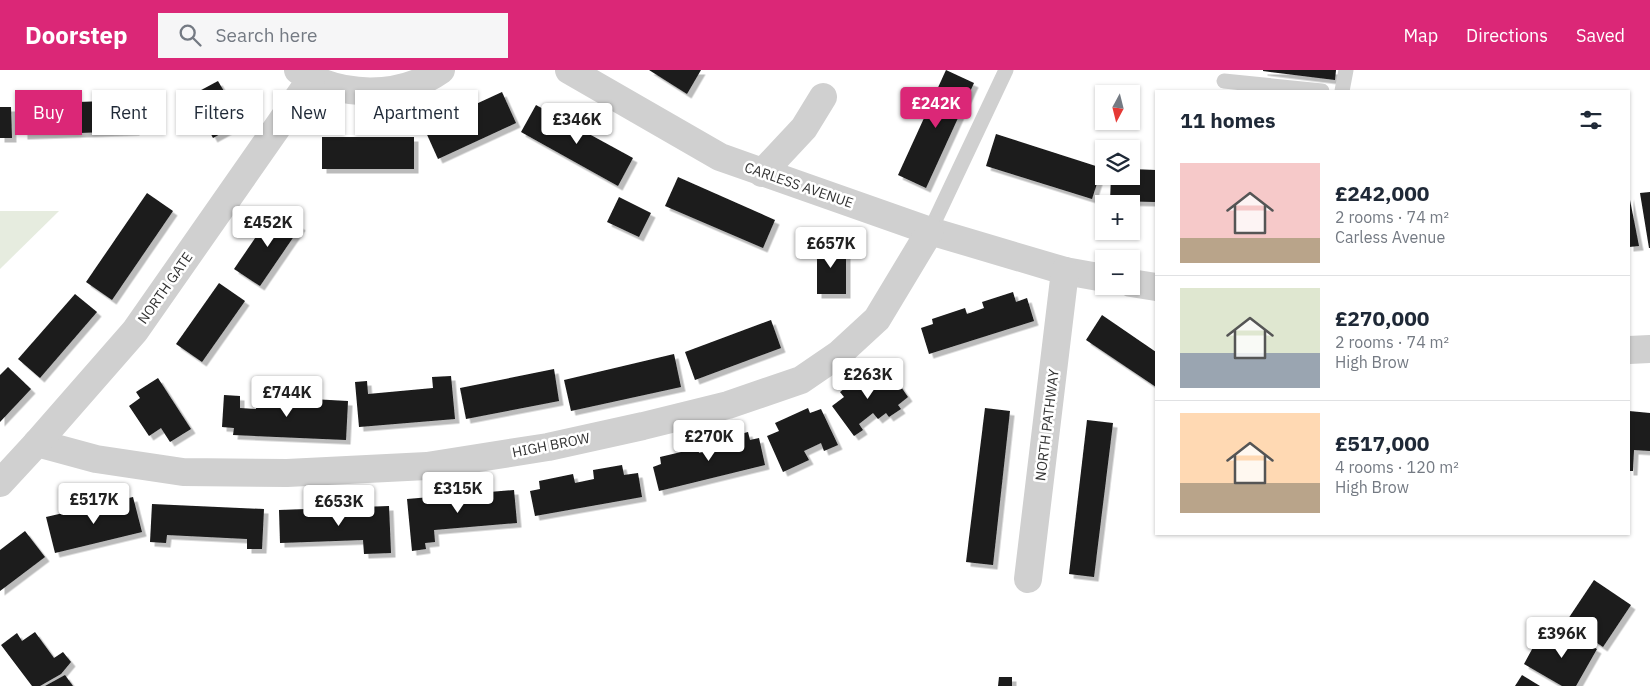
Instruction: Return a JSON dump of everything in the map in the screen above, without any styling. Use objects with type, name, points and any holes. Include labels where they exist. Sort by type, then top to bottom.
[{"type":"street","points":[[305,74],[350,91],[390,91],[429,78],[441,70]]},
{"type":"street","name":"CARLESS AVENUE","points":[[568,70],[720,157],[930,231],[1065,271],[1095,276]]},
{"type":"street","name":"NORTH GATE","points":[[0,483],[38,443],[135,330],[305,74]]},
{"type":"street","points":[[762,173],[804,128],[823,97]]},
{"type":"street","name":"HIGH BROW","points":[[38,443],[96,459],[183,472],[287,473],[427,466],[548,447],[643,426],[728,405],[801,380],[839,354],[877,319],[930,231]]},
{"type":"street","name":"NORTH PATHWAY","points":[[1028,579],[1065,271]]},
{"type":"street","points":[[1140,284],[1155,287]]},
{"type":"street","points":[[1630,350],[1650,350]]},
{"type":"lane","points":[[930,231],[1006,70]]},
{"type":"lane","points":[[1342,90],[1346,70]]},
{"type":"lane","points":[[1224,81],[1312,90]]},
{"type":"shaded area","points":[[0,211],[59,211],[0,269]]},
{"type":"building","points":[[649,70],[701,70],[687,94]]},
{"type":"building","points":[[946,70],[974,83],[926,188],[898,175]]},
{"type":"building","points":[[1263,70],[1336,70],[1335,80]]},
{"type":"building","points":[[218,81],[223,90],[201,90]]},
{"type":"building","points":[[502,92],[516,123],[438,159],[427,135],[478,135],[478,103]]},
{"type":"building","points":[[82,102],[92,102],[92,133],[82,133]]},
{"type":"building","points":[[536,105],[633,158],[618,186],[521,132]]},
{"type":"building","points":[[0,107],[11,107],[12,138],[0,138]]},
{"type":"building","points":[[996,134],[1095,166],[1095,185],[1097,185],[1092,199],[986,166]]},
{"type":"building","points":[[322,137],[414,137],[414,169],[322,169]]},
{"type":"building","points":[[1140,169],[1155,170],[1155,202],[1140,202],[1140,195],[1110,195],[1111,185],[1140,185]]},
{"type":"building","points":[[678,177],[775,220],[763,248],[665,206]]},
{"type":"building","points":[[1650,192],[1650,248],[1649,248],[1640,193]]},
{"type":"building","points":[[147,193],[173,211],[112,300],[86,282]]},
{"type":"building","points":[[619,197],[651,213],[639,237],[607,222]]},
{"type":"building","points":[[1630,200],[1639,246],[1630,247]]},
{"type":"building","points":[[275,209],[301,226],[260,286],[234,269]]},
{"type":"building","points":[[817,245],[846,245],[846,294],[817,294]]},
{"type":"building","points":[[219,283],[245,301],[202,362],[176,344]]},
{"type":"building","points":[[1013,292],[1016,302],[1027,298],[1034,321],[929,354],[921,328],[933,324],[932,319],[965,308],[967,314],[984,308],[982,302]]},
{"type":"building","points":[[75,294],[97,312],[40,378],[18,359]]},
{"type":"building","points":[[1102,315],[1155,351],[1155,386],[1086,340]]},
{"type":"building","points":[[771,320],[781,348],[695,380],[685,352]]},
{"type":"building","points":[[674,354],[681,387],[571,411],[564,380]]},
{"type":"building","points":[[8,367],[31,389],[0,422],[0,375]]},
{"type":"building","points":[[554,369],[559,401],[466,419],[460,388]]},
{"type":"building","points":[[879,370],[893,388],[899,384],[908,397],[898,405],[901,409],[889,417],[886,413],[878,419],[873,413],[859,424],[863,430],[854,436],[832,406],[844,397],[840,392],[866,372],[870,377]]},
{"type":"building","points":[[451,376],[455,419],[359,427],[355,382],[367,381],[368,394],[433,388],[432,377]]},
{"type":"building","points":[[158,378],[191,429],[170,442],[161,428],[149,436],[129,406],[140,398],[136,392]]},
{"type":"building","points":[[224,395],[240,396],[240,408],[256,409],[257,396],[348,401],[346,440],[233,435],[234,428],[222,427]]},
{"type":"building","points":[[808,408],[810,413],[821,409],[838,445],[824,451],[821,443],[804,451],[809,460],[783,472],[767,436],[779,431],[775,423]]},
{"type":"building","points":[[985,408],[1010,411],[993,565],[966,562]]},
{"type":"building","points":[[1630,411],[1650,413],[1650,451],[1634,450],[1633,471],[1630,471]]},
{"type":"building","points":[[1087,420],[1113,423],[1094,577],[1069,574]]},
{"type":"building","points":[[748,432],[750,440],[759,438],[765,465],[659,491],[653,467],[661,464],[660,457],[698,448],[699,453],[715,449],[713,441]]},
{"type":"building","points":[[622,465],[624,475],[638,473],[642,497],[535,516],[530,491],[540,489],[539,481],[573,474],[575,483],[594,479],[593,470]]},
{"type":"building","points":[[514,490],[517,523],[434,530],[435,542],[425,543],[426,549],[412,551],[407,499]]},
{"type":"building","points":[[133,497],[142,532],[55,553],[46,517]]},
{"type":"building","points":[[152,504],[264,509],[262,549],[247,549],[247,539],[167,535],[166,543],[150,542]]},
{"type":"building","points":[[389,506],[391,553],[364,554],[363,540],[280,543],[279,510]]},
{"type":"building","points":[[25,531],[45,557],[0,591],[0,550]]},
{"type":"building","points":[[1594,580],[1631,605],[1603,647],[1566,622]]},
{"type":"building","points":[[1561,629],[1597,649],[1576,686],[1562,686],[1524,664],[1537,640],[1550,648]]},
{"type":"building","points":[[35,632],[54,658],[63,652],[71,662],[61,674],[40,686],[32,686],[1,645],[17,633],[22,641]]},
{"type":"building","points":[[65,675],[73,686],[45,686]]},
{"type":"building","points":[[1522,675],[1540,686],[1515,686]]},
{"type":"building","points":[[999,677],[1012,677],[1012,686],[998,686]]}]
